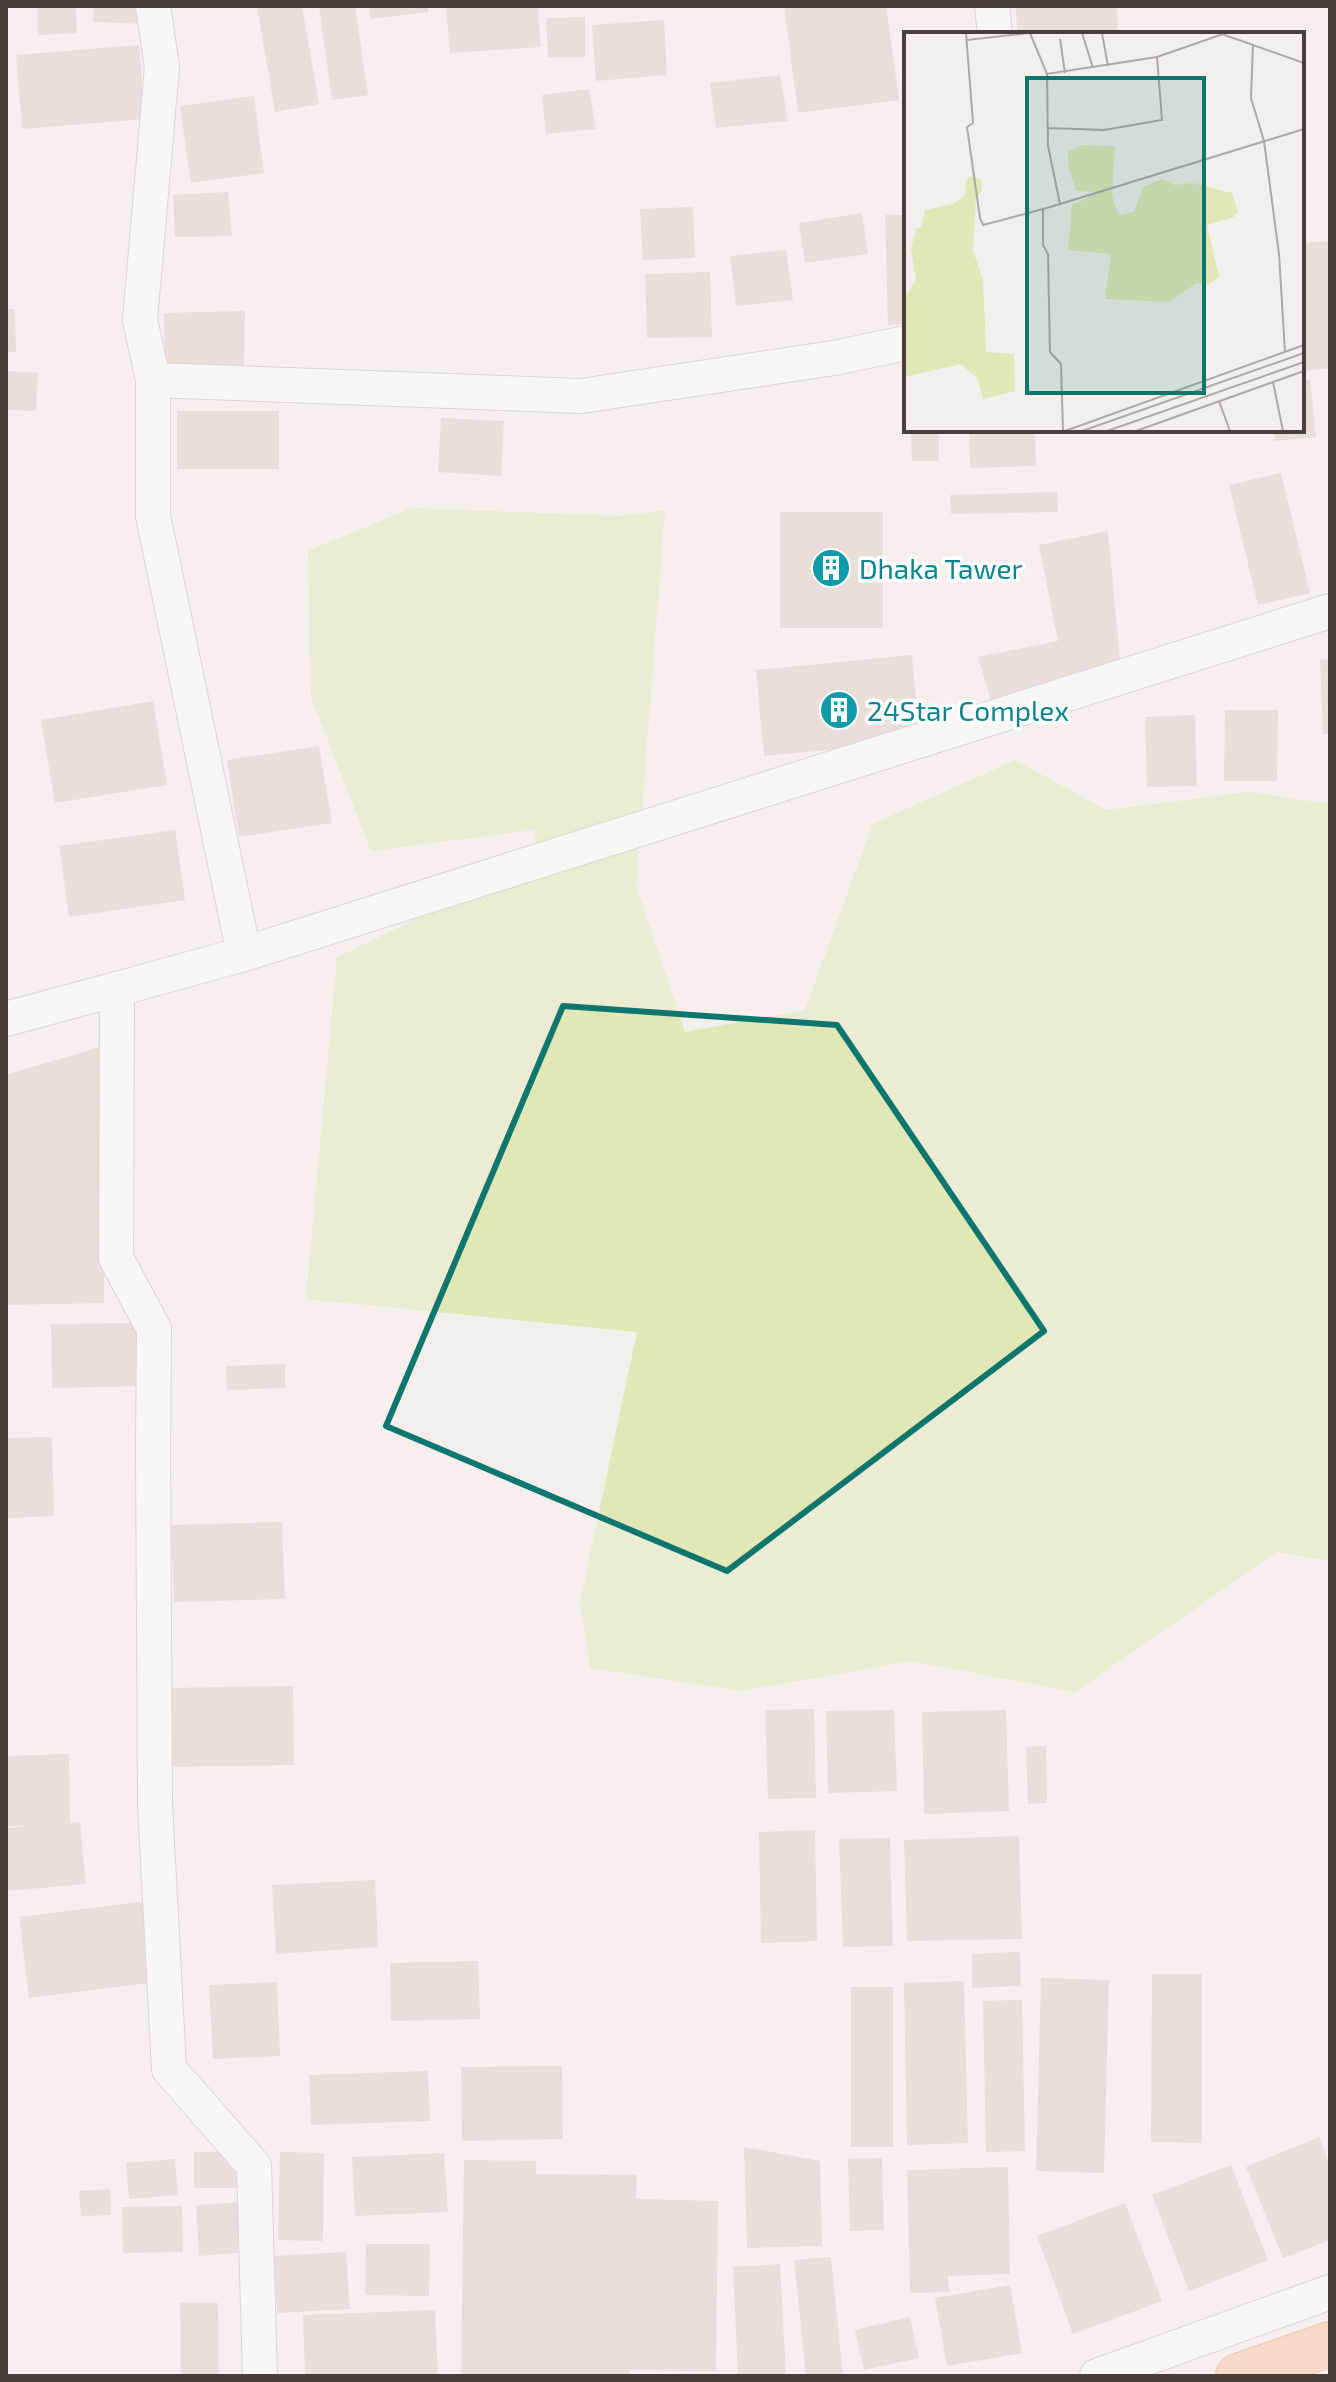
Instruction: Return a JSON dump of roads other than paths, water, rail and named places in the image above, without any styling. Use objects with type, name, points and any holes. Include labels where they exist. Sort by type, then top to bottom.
[{"type":"main road","points":[[1238,2376],[1330,2344]]},
{"type":"street","points":[[153,6],[162,67],[140,320],[153,380],[153,516],[244,954]]},
{"type":"street","points":[[992,6],[995,32]]},
{"type":"street","points":[[153,380],[581,396],[834,358],[904,343]]},
{"type":"street","points":[[6,1019],[244,954],[1330,611]]},
{"type":"street","points":[[117,989],[116,1258],[154,1329],[155,1804],[169,2069],[254,2166],[260,2376]]},
{"type":"street","points":[[1097,2376],[1330,2292]]},
{"type":"place","name":"Dhaka Tawer","points":[[831,568]]},
{"type":"place","name":"24Star Complex","points":[[839,710]]}]
